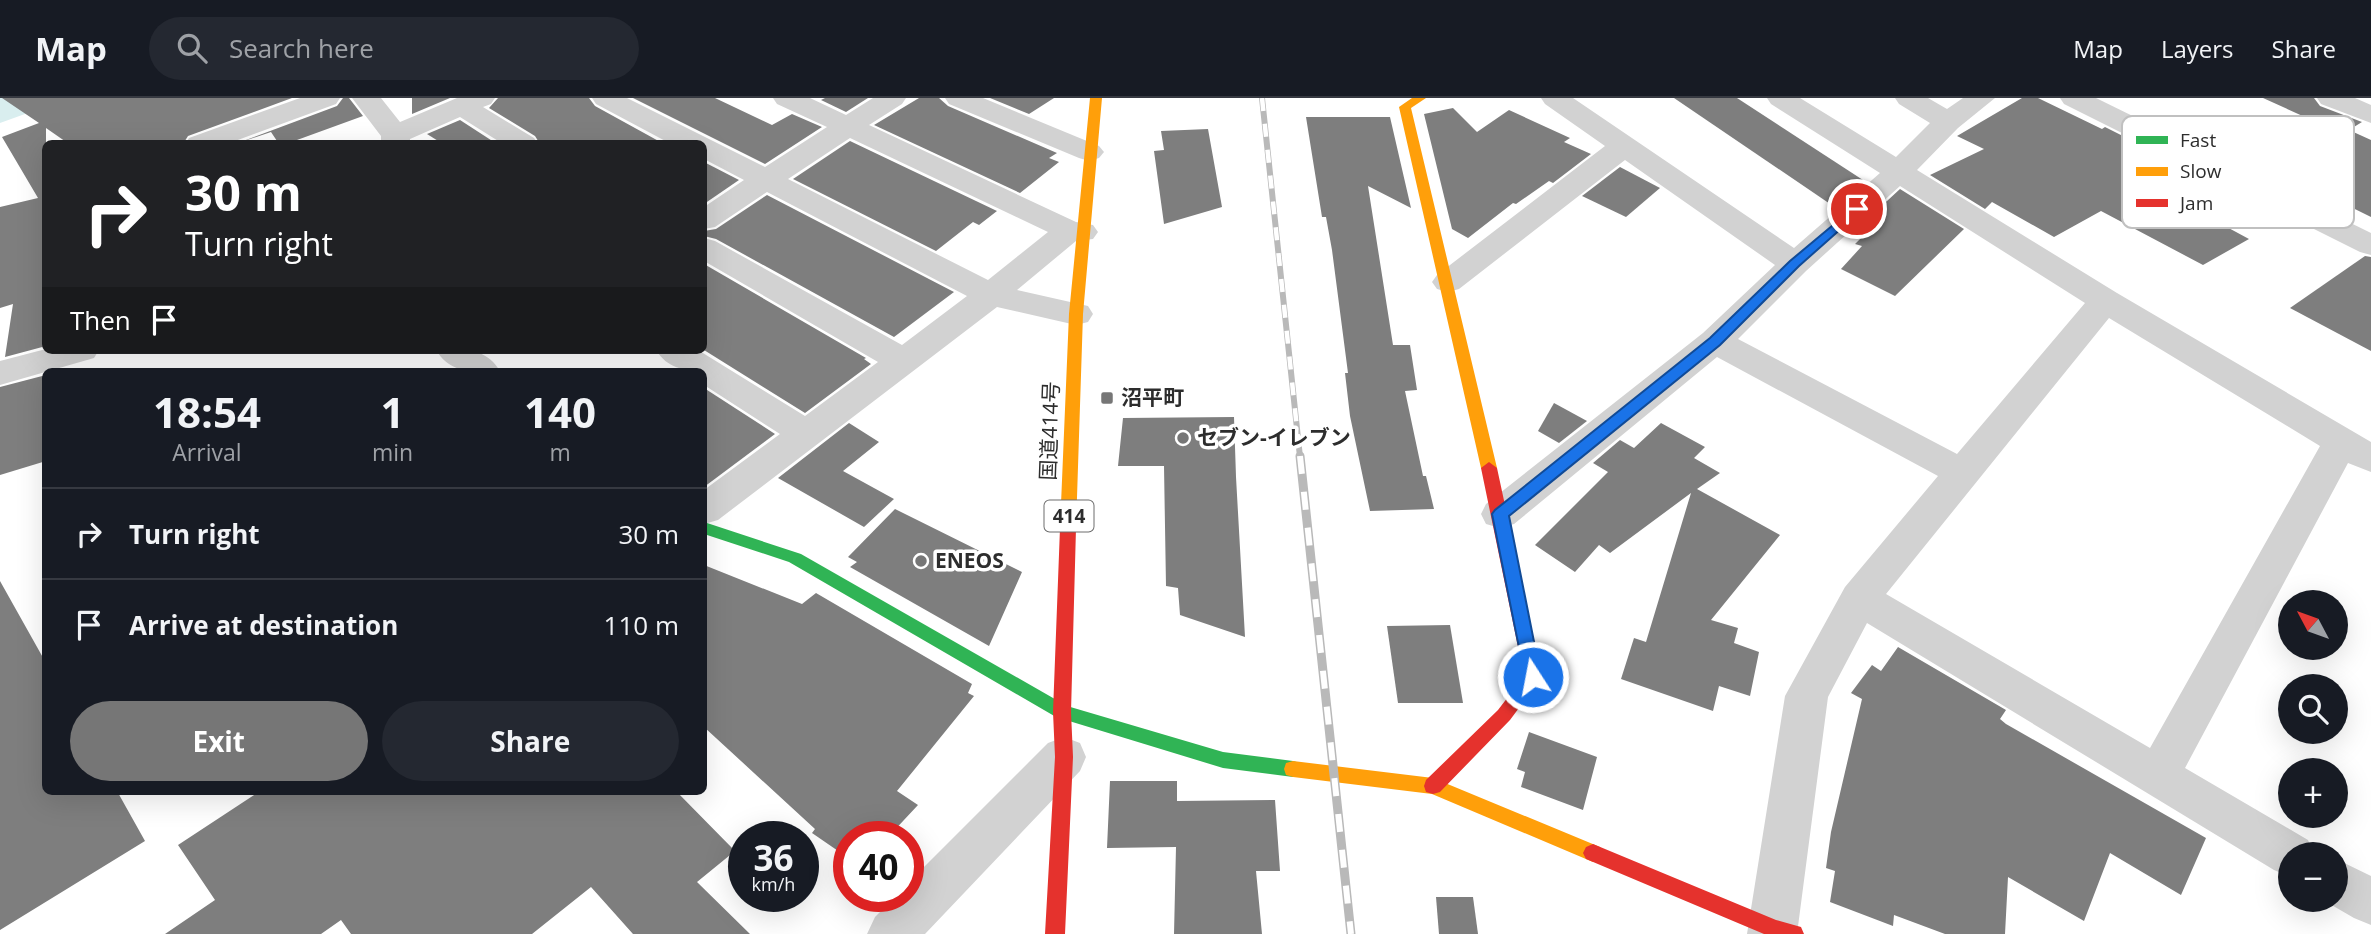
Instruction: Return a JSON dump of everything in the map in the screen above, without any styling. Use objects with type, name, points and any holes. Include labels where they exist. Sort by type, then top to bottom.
[{"type":"main road","name":"国道414号","points":[[1055,934],[1076,314],[1076,231],[1096,98]]},
{"type":"main road","points":[[1420,98],[1405,107],[1448,282],[1533,677],[1504,716],[1433,786]]},
{"type":"main road","points":[[707,529],[795,558],[1063,735],[1223,760],[1433,786],[1780,932]]},
{"type":"street","points":[[210,140],[326,98]]},
{"type":"street","points":[[366,98],[396,139],[472,103],[519,140]]},
{"type":"street","points":[[607,98],[686,140]]},
{"type":"street","points":[[707,508],[1076,231],[787,98]]},
{"type":"street","points":[[707,218],[892,98]]},
{"type":"street","points":[[959,98],[1089,152]]},
{"type":"street","points":[[1555,98],[1795,264]]},
{"type":"street","points":[[1781,98],[2105,301],[2356,450],[2157,777]]},
{"type":"street","points":[[1909,98],[1948,122]]},
{"type":"street","points":[[1500,514],[1715,341],[1795,264],[1898,172],[1948,122],[1981,98]]},
{"type":"street","points":[[2074,98],[2122,122]]},
{"type":"street","points":[[2331,98],[2371,115]]},
{"type":"street","points":[[1448,282],[1624,146]]},
{"type":"street","points":[[707,150],[990,295],[1076,314]]},
{"type":"street","points":[[2337,228],[2371,245]]},
{"type":"street","points":[[707,249],[902,360]]},
{"type":"street","points":[[1780,932],[1807,696],[1859,598],[2105,301]]},
{"type":"street","points":[[1715,341],[1961,472]]},
{"type":"street","points":[[0,373],[68,354]]},
{"type":"street","points":[[679,354],[702,368]]},
{"type":"street","points":[[707,371],[807,434]]},
{"type":"street","points":[[1859,598],[2278,847]]},
{"type":"street","points":[[892,934],[1063,735]]},
{"type":"street","points":[[2348,888],[2371,902]]},
{"type":"building","points":[[2,98],[292,98],[188,136],[186,140],[63,140],[46,128],[46,140],[42,140],[42,347],[5,357],[13,304],[0,308],[0,207],[38,198],[2,137],[39,123]]},
{"type":"building","points":[[343,98],[349,98],[363,116],[297,140],[276,140],[271,132],[246,140],[337,106]]},
{"type":"building","points":[[412,98],[450,98],[412,114]]},
{"type":"building","points":[[498,98],[589,98],[595,106],[657,140],[538,140],[489,108]]},
{"type":"building","points":[[633,98],[715,98],[772,125],[792,114],[822,127],[765,164]]},
{"type":"building","points":[[868,98],[846,112],[821,100]]},
{"type":"building","points":[[919,98],[939,98],[948,106],[1057,153],[1049,158],[1059,162],[1020,193],[874,125]]},
{"type":"building","points":[[990,98],[1054,98],[1029,114]]},
{"type":"building","points":[[1674,98],[1737,98],[1866,182],[1836,208]]},
{"type":"building","points":[[2022,98],[2038,98],[2102,129],[2105,127],[2122,136],[2122,222],[2101,211],[2054,237],[1992,202],[1985,209],[1930,175],[1984,149],[1957,136]]},
{"type":"building","points":[[2263,98],[2314,98],[2320,106],[2346,116],[2303,116]]},
{"type":"building","points":[[1453,108],[1477,132],[1509,110],[1570,138],[1564,142],[1591,154],[1553,183],[1549,181],[1516,204],[1513,203],[1468,238],[1452,229],[1424,114]]},
{"type":"building","points":[[1306,117],[1390,117],[1411,208],[1368,186],[1393,345],[1410,345],[1417,390],[1405,391],[1423,476],[1426,476],[1434,509],[1370,511],[1350,416],[1345,373],[1348,373],[1332,250],[1326,217],[1322,217]]},
{"type":"building","points":[[2354,119],[2362,122],[2354,127]]},
{"type":"building","points":[[460,120],[491,140],[437,140],[427,134]]},
{"type":"building","points":[[1208,129],[1222,207],[1164,224],[1154,151],[1164,150],[1161,131]]},
{"type":"building","points":[[2354,132],[2371,140],[2371,217],[2354,209]]},
{"type":"building","points":[[850,141],[997,211],[979,225],[973,222],[936,251],[793,179]]},
{"type":"building","points":[[707,164],[739,180],[707,202]]},
{"type":"building","points":[[1620,167],[1660,188],[1626,217],[1582,196]]},
{"type":"building","points":[[1900,189],[1964,229],[1895,296],[1841,269],[1862,246],[1855,244],[1869,230],[1861,225]]},
{"type":"building","points":[[767,195],[954,292],[894,337],[716,239],[707,237],[707,230],[716,229]]},
{"type":"building","points":[[2133,228],[2229,228],[2249,239],[2203,265]]},
{"type":"building","points":[[2365,256],[2371,257],[2371,351],[2290,308]]},
{"type":"building","points":[[707,266],[866,358],[864,359],[871,364],[805,413],[707,352]]},
{"type":"building","points":[[42,376],[42,462],[0,475],[0,387]]},
{"type":"building","points":[[707,390],[775,434],[707,485]]},
{"type":"building","points":[[1554,403],[1587,421],[1559,443],[1538,431]]},
{"type":"building","points":[[1234,417],[1245,637],[1180,615],[1178,588],[1166,586],[1164,466],[1118,466],[1123,418]]},
{"type":"building","points":[[849,423],[879,442],[843,471],[894,499],[864,527],[778,478]]},
{"type":"building","points":[[1661,423],[1705,447],[1694,458],[1720,473],[1697,489],[1780,535],[1711,620],[1738,628],[1734,643],[1759,652],[1750,696],[1719,686],[1713,711],[1621,679],[1634,638],[1646,642],[1691,493],[1610,553],[1599,545],[1575,572],[1535,545],[1608,472],[1593,463],[1620,440],[1634,448]]},
{"type":"building","points":[[895,509],[1022,572],[989,646],[850,567],[857,562],[848,557]]},
{"type":"building","points":[[707,566],[802,604],[816,593],[972,684],[968,693],[974,696],[897,791],[918,805],[903,821],[833,821],[833,847],[819,838],[819,821],[806,821],[707,730]]},
{"type":"building","points":[[0,581],[42,656],[42,795],[119,795],[145,841],[0,930]]},
{"type":"building","points":[[1450,625],[1463,703],[1398,703],[1387,626]]},
{"type":"building","points":[[1898,647],[2006,710],[2000,719],[2006,724],[2206,838],[2181,895],[2110,853],[2084,921],[2008,877],[2005,934],[1945,934],[1894,915],[1893,926],[1830,902],[1835,871],[1826,868],[1831,832],[1862,699],[1851,693],[1872,665],[1881,671]]},
{"type":"building","points":[[1529,732],[1597,757],[1583,810],[1521,787],[1525,772],[1517,769]]},
{"type":"building","points":[[1110,781],[1177,781],[1177,801],[1275,800],[1280,871],[1256,871],[1262,934],[1174,934],[1176,847],[1107,848]]},
{"type":"building","points":[[254,795],[680,795],[728,844],[728,857],[697,882],[750,934],[633,934],[591,887],[532,934],[351,934],[341,920],[321,934],[165,934],[215,900],[178,845]]},
{"type":"building","points":[[1436,897],[1473,897],[1478,934],[1439,934]]},
{"type":"waterway","points":[[0,105],[15,98]]},
{"type":"railway","points":[[1262,98],[1300,457]]},
{"type":"railway","points":[[1300,456],[1351,934]]},
{"type":"traffic: fast","points":[[707,529],[795,558],[1062,712],[1223,760],[1293,769]]},
{"type":"traffic: slow","points":[[1068,528],[1076,314],[1096,98]]},
{"type":"traffic: slow","points":[[1420,98],[1405,107],[1489,468]]},
{"type":"traffic: slow","points":[[1293,769],[1433,786],[1593,853]]},
{"type":"traffic: jam","points":[[1433,786],[1504,715],[1533,677],[1489,468]]},
{"type":"traffic: jam","points":[[1055,934],[1064,757],[1062,712],[1068,528]]},
{"type":"traffic: jam","points":[[1593,853],[1775,929],[1794,934]]},
{"type":"place","name":"沼平町","points":[[1107,398]]},
{"type":"place","name":"セブン-イレブン","points":[[1183,438]]},
{"type":"place","name":"ENEOS","points":[[921,561]]},
{"type":"route","points":[[1533,677],[1500,514],[1715,341],[1857,209]]}]
